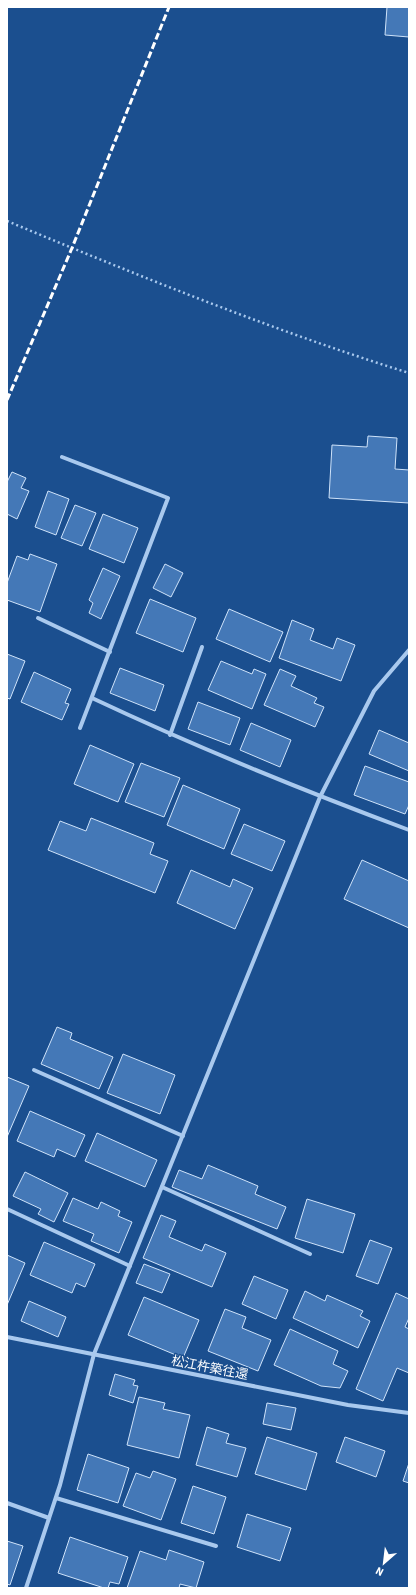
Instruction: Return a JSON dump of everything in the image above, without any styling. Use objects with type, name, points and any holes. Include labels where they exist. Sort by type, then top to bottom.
[{"type":"street","points":[[62,457],[168,498],[80,728]]},
{"type":"street","points":[[38,618],[110,652]]},
{"type":"street","points":[[170,735],[202,646]]},
{"type":"street","points":[[26,1588],[56,1498],[94,1354],[320,797],[374,691],[409,650]]},
{"type":"street","points":[[92,698],[170,735],[320,797],[409,830]]},
{"type":"street","points":[[34,1070],[183,1136]]},
{"type":"street","points":[[162,1188],[310,1254]]},
{"type":"street","points":[[7,1209],[130,1266]]},
{"type":"street","name":"松江杵築往還","points":[[7,1337],[348,1405],[409,1413]]},
{"type":"street","points":[[56,1498],[216,1546]]},
{"type":"street","points":[[7,1503],[49,1518]]},
{"type":"path","points":[[7,221],[168,287],[335,349],[409,373]]},
{"type":"building","points":[[387,7],[409,7],[409,37],[385,35]]},
{"type":"building","points":[[368,436],[397,438],[395,469],[409,470],[409,503],[329,498],[332,445],[367,447]]},
{"type":"building","points":[[12,472],[26,478],[21,488],[29,491],[17,519],[7,514],[7,482]]},
{"type":"building","points":[[48,491],[69,499],[56,535],[35,527]]},
{"type":"building","points":[[75,505],[96,513],[82,546],[61,538]]},
{"type":"building","points":[[103,514],[138,528],[124,563],[89,549]]},
{"type":"building","points":[[30,554],[57,564],[40,612],[7,600],[7,583],[17,556],[28,560]]},
{"type":"building","points":[[165,564],[183,573],[171,597],[153,588]]},
{"type":"building","points":[[103,568],[120,576],[101,619],[89,613],[93,603],[89,600]]},
{"type":"building","points":[[150,599],[196,618],[183,652],[136,633]]},
{"type":"building","points":[[229,609],[283,632],[270,662],[216,639]]},
{"type":"building","points":[[292,620],[314,629],[310,640],[333,649],[337,638],[355,645],[341,681],[279,658]]},
{"type":"building","points":[[7,654],[25,661],[10,699],[7,698]]},
{"type":"building","points":[[221,661],[252,674],[254,669],[266,674],[252,709],[208,690]]},
{"type":"building","points":[[120,668],[164,685],[155,711],[110,693]]},
{"type":"building","points":[[280,669],[296,676],[291,686],[317,698],[314,703],[324,707],[315,727],[264,705]]},
{"type":"building","points":[[34,672],[71,689],[65,703],[69,704],[62,720],[21,702]]},
{"type":"building","points":[[198,702],[240,718],[230,745],[188,729]]},
{"type":"building","points":[[251,723],[291,740],[280,767],[240,750]]},
{"type":"building","points":[[379,730],[409,743],[409,771],[369,754]]},
{"type":"building","points":[[90,745],[134,764],[118,802],[74,784]]},
{"type":"building","points":[[141,763],[180,778],[164,817],[125,802]]},
{"type":"building","points":[[365,766],[409,782],[409,805],[405,814],[354,795]]},
{"type":"building","points":[[183,785],[240,809],[224,849],[167,825]]},
{"type":"building","points":[[91,818],[154,843],[150,854],[168,861],[155,893],[48,850],[60,821],[86,831]]},
{"type":"building","points":[[244,824],[285,841],[272,871],[231,854]]},
{"type":"building","points":[[362,860],[409,881],[409,928],[344,899]]},
{"type":"building","points":[[191,870],[230,887],[233,879],[253,888],[235,929],[177,903]]},
{"type":"building","points":[[57,1027],[72,1033],[70,1039],[113,1057],[99,1089],[41,1064]]},
{"type":"building","points":[[123,1054],[175,1075],[160,1114],[107,1093]]},
{"type":"building","points":[[7,1077],[29,1086],[7,1137]]},
{"type":"building","points":[[30,1111],[85,1135],[75,1157],[57,1149],[54,1157],[17,1141]]},
{"type":"building","points":[[97,1133],[157,1160],[145,1187],[85,1161]]},
{"type":"building","points":[[208,1165],[258,1186],[255,1194],[286,1207],[277,1229],[172,1187],[179,1170],[202,1179]]},
{"type":"building","points":[[25,1172],[68,1193],[54,1222],[38,1214],[41,1209],[13,1196]]},
{"type":"building","points":[[73,1198],[98,1209],[101,1202],[120,1211],[118,1216],[132,1222],[119,1253],[91,1241],[94,1234],[63,1221]]},
{"type":"building","points":[[307,1199],[355,1214],[343,1253],[295,1238]]},
{"type":"building","points":[[161,1215],[176,1221],[169,1237],[202,1251],[205,1244],[226,1253],[212,1287],[143,1258]]},
{"type":"building","points":[[370,1240],[392,1248],[378,1284],[356,1276]]},
{"type":"building","points":[[44,1242],[95,1264],[85,1287],[76,1283],[72,1293],[30,1275]]},
{"type":"building","points":[[7,1255],[25,1263],[7,1305]]},
{"type":"building","points":[[144,1264],[170,1274],[162,1293],[136,1283]]},
{"type":"building","points":[[254,1276],[288,1290],[276,1319],[242,1304]]},
{"type":"building","points":[[305,1291],[325,1301],[327,1295],[363,1311],[360,1316],[370,1321],[358,1348],[293,1318]]},
{"type":"building","points":[[396,1293],[409,1299],[409,1318],[405,1327],[409,1329],[409,1373],[397,1368],[383,1401],[356,1389]]},
{"type":"building","points":[[144,1297],[199,1320],[183,1358],[128,1335]]},
{"type":"building","points":[[29,1301],[66,1317],[58,1337],[21,1321]]},
{"type":"building","points":[[225,1309],[246,1317],[242,1328],[271,1340],[258,1371],[208,1351]]},
{"type":"building","points":[[290,1329],[338,1351],[333,1364],[348,1371],[340,1388],[321,1386],[274,1365]]},
{"type":"building","points":[[115,1374],[135,1380],[133,1385],[138,1386],[133,1403],[109,1395]]},
{"type":"building","points":[[139,1397],[165,1403],[163,1409],[190,1415],[179,1458],[127,1445]]},
{"type":"building","points":[[267,1403],[296,1408],[291,1430],[263,1424]]},
{"type":"building","points":[[207,1427],[229,1434],[226,1443],[246,1448],[237,1477],[196,1465]]},
{"type":"building","points":[[267,1437],[317,1453],[306,1490],[255,1474]]},
{"type":"building","points":[[345,1437],[385,1451],[376,1477],[336,1462]]},
{"type":"building","points":[[88,1454],[129,1468],[118,1503],[77,1490]]},
{"type":"building","points":[[409,1463],[409,1483],[403,1481]]},
{"type":"building","points":[[153,1471],[176,1479],[161,1520],[123,1506],[136,1473],[150,1478]]},
{"type":"building","points":[[193,1486],[226,1497],[214,1534],[181,1523]]},
{"type":"building","points":[[247,1514],[291,1528],[280,1561],[237,1547]]},
{"type":"building","points":[[70,1537],[128,1557],[119,1584],[110,1582],[108,1588],[104,1588],[58,1573]]},
{"type":"building","points":[[7,1541],[23,1546],[10,1585],[7,1584]]},
{"type":"building","points":[[169,1550],[204,1562],[196,1588],[180,1584],[179,1588],[127,1588],[140,1551],[166,1560]]},
{"type":"railway","points":[[7,400],[72,248],[169,7]]}]
